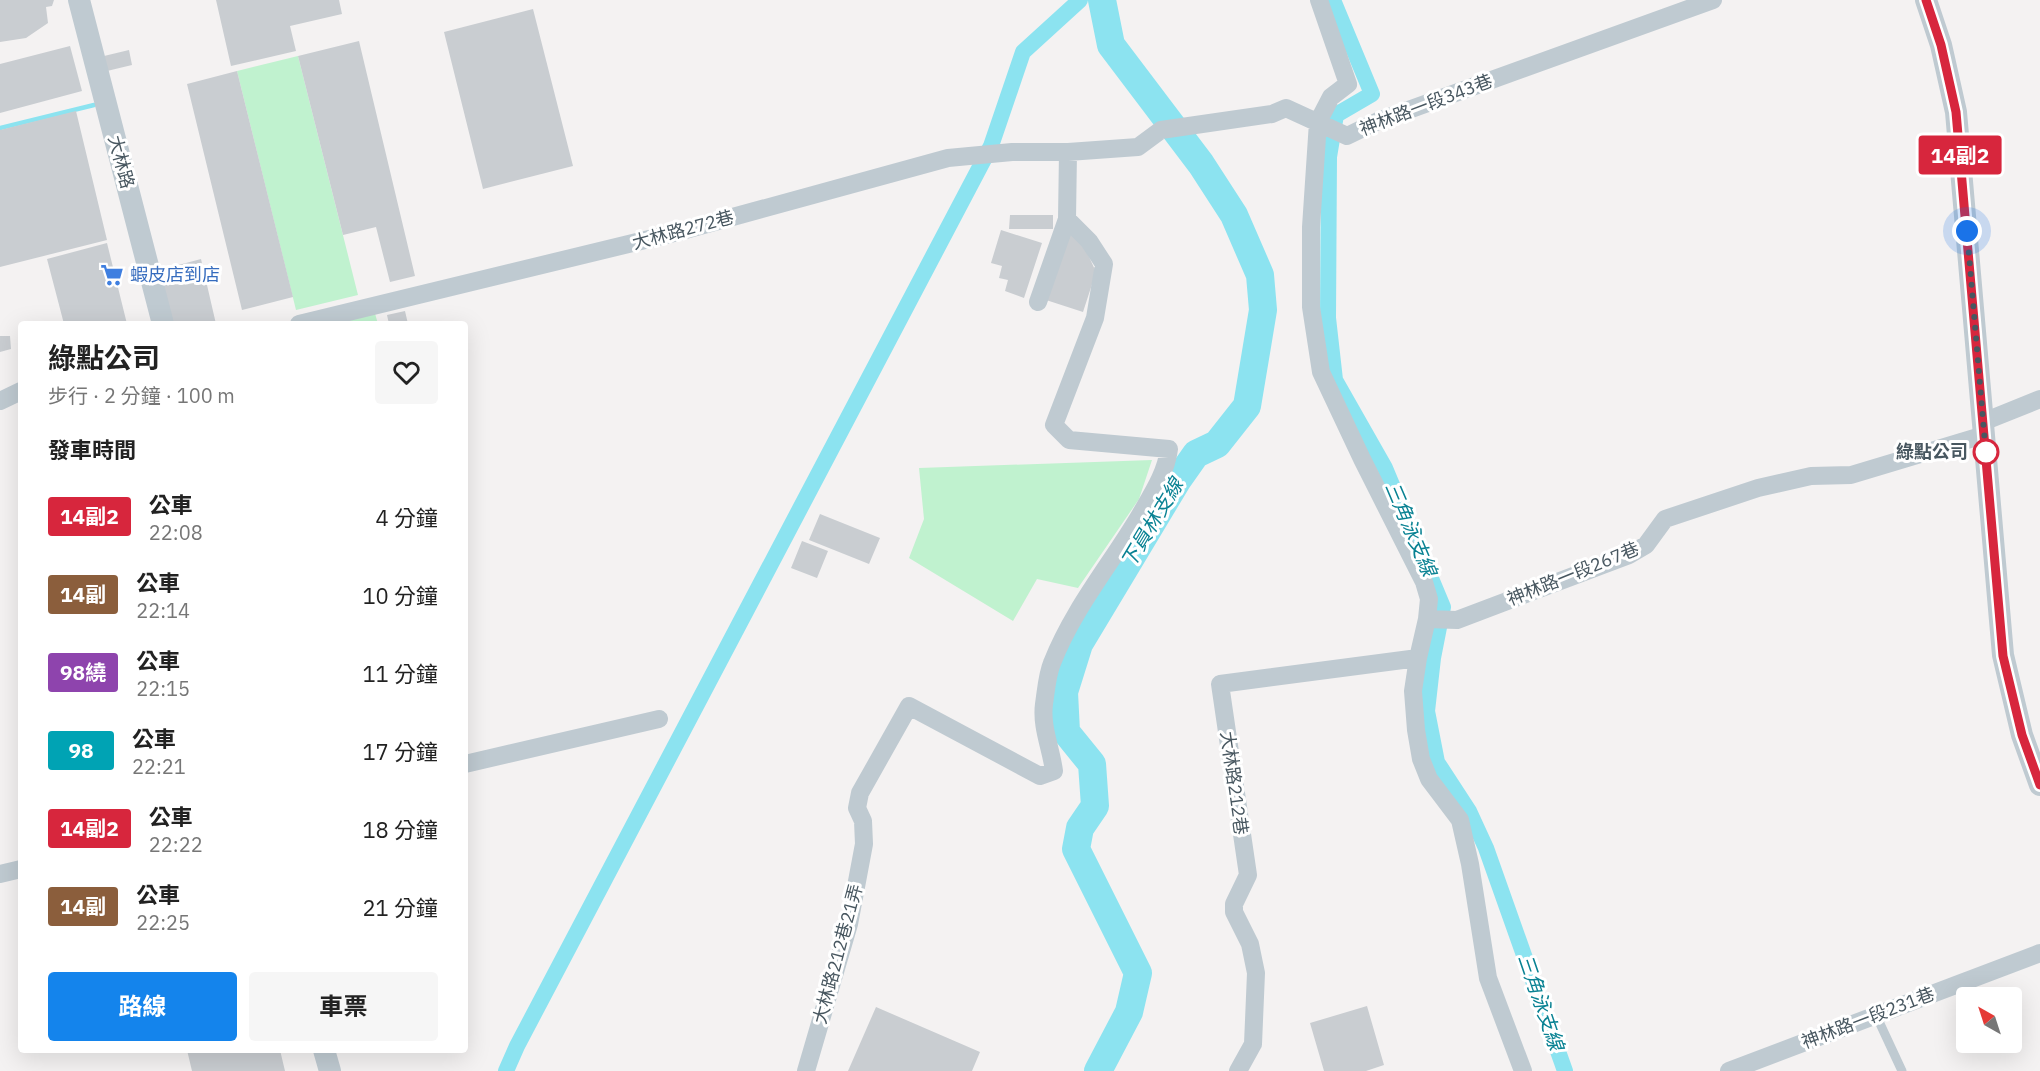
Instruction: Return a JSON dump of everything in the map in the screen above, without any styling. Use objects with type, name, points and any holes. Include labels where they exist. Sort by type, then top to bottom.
[{"type":"street","name":"大林路","points":[[79,0],[162,321]]},
{"type":"street","points":[[1319,0],[1348,84],[1331,98],[1318,122],[1311,227],[1311,307],[1321,372],[1424,582],[1429,599],[1413,691],[1421,759],[1429,779],[1460,820],[1470,864],[1488,978],[1523,1071]]},
{"type":"street","name":"神林路一段343巷","points":[[1068,152],[1138,147],[1161,130],[1272,114],[1286,108],[1347,136],[1378,122],[1713,0]]},
{"type":"street","points":[[1926,0],[1941,45],[1956,112],[2003,656],[2022,735],[2040,785]]},
{"type":"street","name":"大林路272巷","points":[[311,321],[678,232],[948,158],[1012,152],[1068,152]]},
{"type":"street","points":[[1038,302],[1067,219],[1068,152]]},
{"type":"street","name":"大林路212巷21弄","points":[[806,1071],[849,924],[864,844],[863,821],[857,808],[860,793],[909,706],[1040,776],[1054,771],[1044,732],[1051,665],[1076,613],[1121,547],[1167,465],[1169,449],[1069,440],[1054,425],[1095,318],[1104,264],[1089,241],[1067,219]]},
{"type":"street","points":[[0,401],[18,393]]},
{"type":"street","name":"神林路一段267巷","points":[[1427,619],[1457,620],[1629,555],[1646,545],[1665,519],[1758,488],[1811,476],[1851,475],[1984,429],[2040,399]]},
{"type":"street","name":"大林路212巷","points":[[1238,1071],[1252,1044],[1256,973],[1250,944],[1234,912],[1234,904],[1248,875],[1220,684],[1418,658]]},
{"type":"street","points":[[468,763],[659,719]]},
{"type":"street","points":[[0,874],[18,870]]},
{"type":"street","name":"神林路一段231巷","points":[[1729,1071],[2040,953]]},
{"type":"street","points":[[325,1053],[330,1071]]},
{"type":"lane","points":[[1876,1015],[1902,1071]]},
{"type":"green space","points":[[298,56],[358,295],[296,310],[237,71]]},
{"type":"green space","points":[[374,310],[377,321],[329,321]]},
{"type":"green space","points":[[1152,460],[1139,499],[1078,588],[1037,579],[1013,621],[909,558],[924,519],[919,468]]},
{"type":"building","points":[[0,0],[54,0],[52,6],[46,7],[48,23],[26,38],[0,42]]},
{"type":"building","points":[[216,0],[339,0],[342,14],[290,26],[296,51],[231,66]]},
{"type":"building","points":[[533,9],[573,166],[483,189],[444,32]]},
{"type":"building","points":[[359,41],[415,276],[390,282],[376,227],[343,235],[298,56]]},
{"type":"building","points":[[70,46],[82,91],[0,113],[0,64]]},
{"type":"building","points":[[129,50],[132,65],[107,71],[104,56]]},
{"type":"building","points":[[237,71],[293,297],[242,310],[187,84]]},
{"type":"building","points":[[76,111],[107,240],[0,267],[0,130]]},
{"type":"building","points":[[1010,215],[1053,215],[1053,229],[1009,229]]},
{"type":"building","points":[[1070,228],[1085,248],[1096,272],[1083,312],[1046,300]]},
{"type":"building","points":[[1001,230],[1042,243],[1024,298],[1005,291],[1008,280],[999,278],[1002,266],[991,263]]},
{"type":"building","points":[[107,243],[126,321],[63,321],[47,259]]},
{"type":"building","points":[[201,259],[215,321],[168,321],[156,271]]},
{"type":"building","points":[[405,311],[407,321],[388,321],[387,315]]},
{"type":"building","points":[[0,336],[10,336],[11,349],[0,352]]},
{"type":"building","points":[[820,514],[880,538],[869,564],[809,540]]},
{"type":"building","points":[[802,541],[828,551],[817,578],[791,568]]},
{"type":"building","points":[[1367,1006],[1384,1065],[1366,1071],[1324,1071],[1310,1023]]},
{"type":"building","points":[[876,1007],[980,1052],[972,1071],[848,1071]]},
{"type":"building","points":[[188,1053],[281,1053],[285,1071],[192,1071]]},
{"type":"waterway","points":[[506,1071],[517,1046],[991,146],[1023,52],[1080,0]]},
{"type":"waterway","name":"下員林支線","points":[[1098,1071],[1129,1012],[1138,973],[1076,849],[1080,828],[1095,806],[1092,764],[1066,732],[1064,692],[1079,644],[1177,481],[1196,454],[1217,444],[1247,406],[1263,310],[1260,275],[1234,215],[1201,164],[1111,45],[1102,0]]},
{"type":"waterway","name":"三角泳支線","points":[[1333,0],[1372,94],[1336,115],[1329,157],[1328,318],[1335,380],[1385,468],[1443,607],[1433,658],[1427,711],[1437,762],[1469,811],[1486,848],[1565,1071]]},
{"type":"waterway","points":[[0,128],[94,105]]},
{"type":"bus line","name":"14副2","points":[[1926,0],[1941,45],[1956,112],[2003,656],[2022,735],[2040,785]]},
{"type":"place","name":"蝦皮店到店","points":[[112,275]]},
{"type":"place","name":"綠點公司","points":[[1986,452]]},
{"type":"route","points":[[1967,231],[1986,455],[1986,452]]}]
